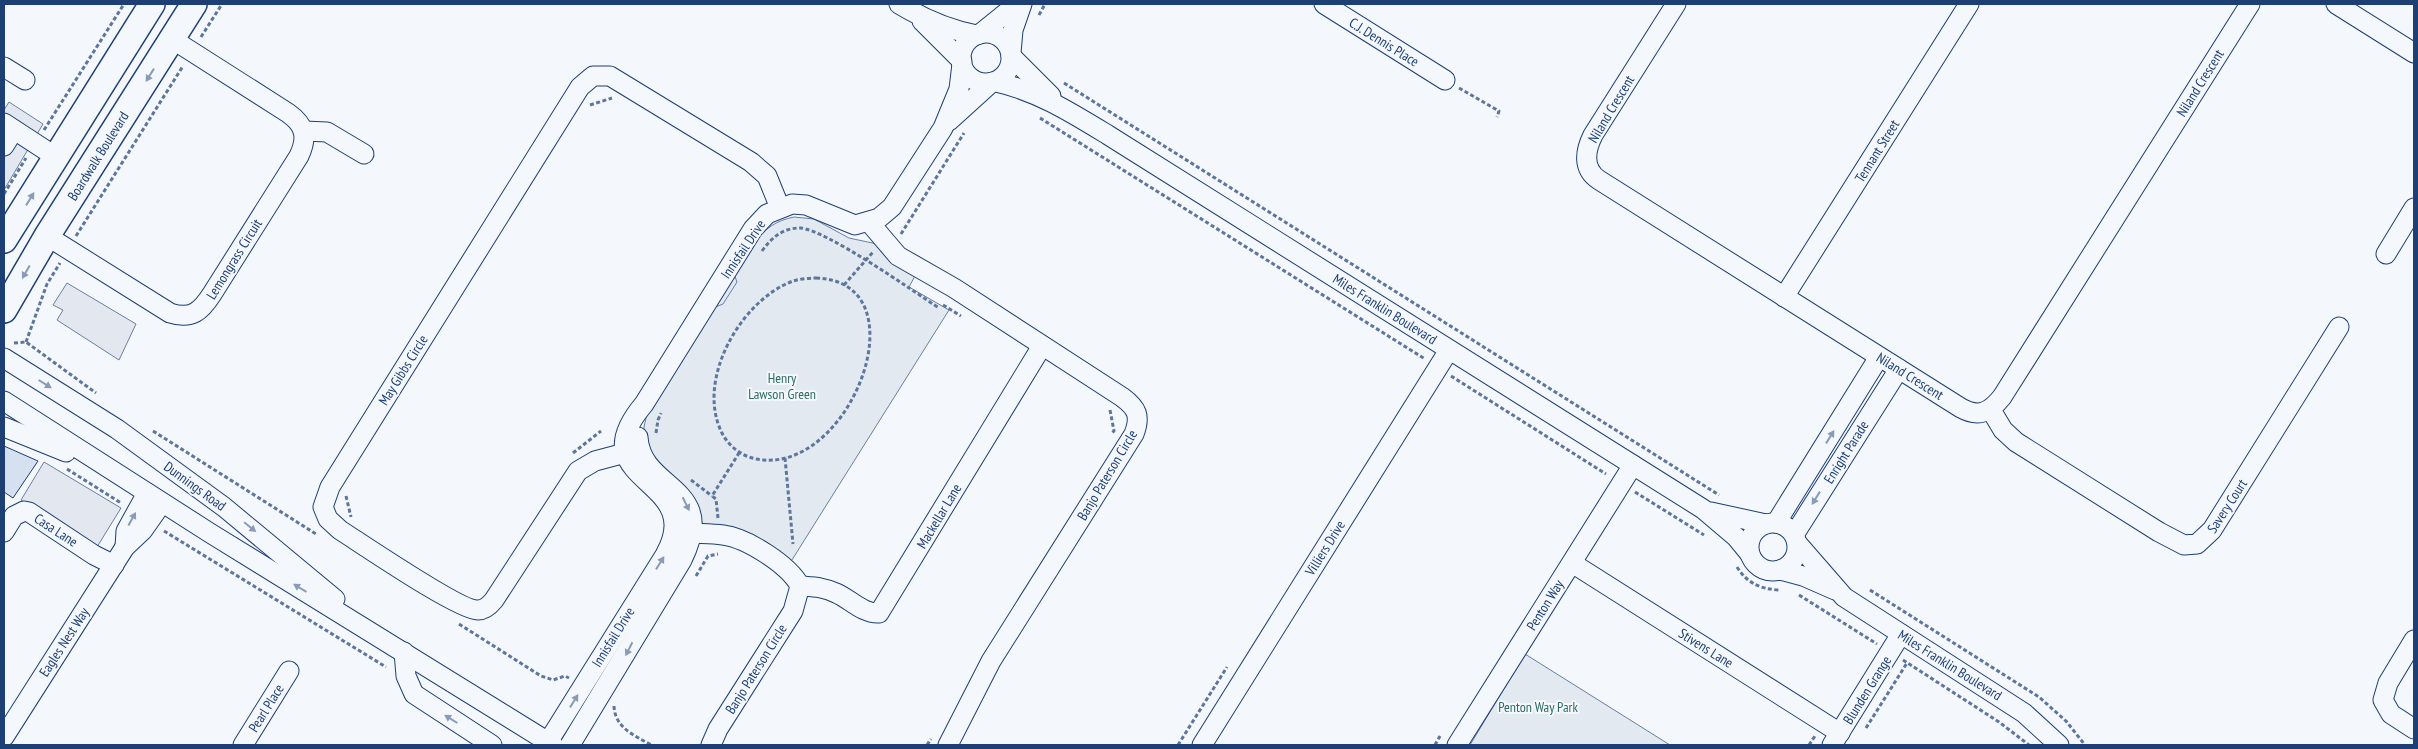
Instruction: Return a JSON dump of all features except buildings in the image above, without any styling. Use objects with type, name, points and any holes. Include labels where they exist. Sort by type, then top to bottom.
[{"type":"main road","name":"Boardwalk Boulevard","points":[[4,310],[57,242],[182,46],[194,4]]},
{"type":"main road","points":[[4,240],[46,150],[139,9],[182,46]]},
{"type":"street","points":[[899,4],[916,15],[956,31],[999,37],[1011,54]]},
{"type":"street","points":[[869,222],[880,218],[892,207],[943,128],[958,89],[965,46],[1017,4]]},
{"type":"street","points":[[943,128],[994,82],[1008,72],[1013,30],[1022,4]]},
{"type":"street","name":"C.J. Dennis Place","points":[[1324,4],[1445,80]]},
{"type":"street","name":"Niland Crescent","points":[[1676,4],[1593,135],[1587,152],[1586,164],[1590,172],[1599,180],[1966,411],[1980,414],[1991,410],[2002,397],[2250,4]]},
{"type":"street","name":"Tennant Street","points":[[1784,297],[1969,4]]},
{"type":"street","points":[[2336,4],[2412,46]]},
{"type":"street","points":[[916,15],[962,63],[964,70],[974,80],[986,83],[994,82]]},
{"type":"street","points":[[182,46],[288,113],[298,121],[304,131],[327,132],[364,154]]},
{"type":"street","name":"Miles Franklin Boulevard","points":[[1011,54],[1042,89],[1067,110]]},
{"type":"street","points":[[4,67],[25,80]]},
{"type":"street","name":"May Gibbs Circle","points":[[633,451],[596,461],[578,471],[494,600],[478,610],[452,601],[340,530],[328,519],[323,507],[330,487],[580,87],[593,76],[610,76],[750,162],[766,176],[780,208]]},
{"type":"street","name":"Miles Franklin Boulevard","points":[[994,82],[1015,86],[1067,110],[1703,509],[1736,537],[1742,558]]},
{"type":"street","points":[[4,146],[9,127],[46,150]]},
{"type":"street","name":"Lemongrass Circuit","points":[[57,242],[170,313],[183,316],[194,314],[202,308],[212,294],[299,156],[304,142],[304,131]]},
{"type":"street","name":"Innisfail Drive","points":[[633,451],[628,426],[644,404],[753,229],[767,214],[792,204],[806,204],[855,225],[869,222]]},
{"type":"street","points":[[2386,254],[2414,208]]},
{"type":"street","name":"Banjo Paterson Circle","points":[[869,222],[898,256],[954,288],[1134,406],[1138,414],[1138,424],[1134,434],[941,740]]},
{"type":"street","name":"Savery Court","points":[[1991,410],[2003,430],[2016,442],[2169,538],[2184,545],[2197,544],[2212,530],[2339,327]]},
{"type":"street","name":"Mackellar Lane","points":[[800,586],[823,588],[870,614],[879,613],[1042,346]]},
{"type":"street","name":"Villiers Drive","points":[[1202,745],[1449,350]]},
{"type":"street","name":"Enright Parade","points":[[1771,524],[1880,357]]},
{"type":"street","name":"Dunnings Road","points":[[4,358],[117,430],[224,507],[276,548],[372,632]]},
{"type":"street","name":"Enright Parade","points":[[1795,539],[1898,368]]},
{"type":"street","name":"Dunnings Road","points":[[4,401],[111,471],[550,744]]},
{"type":"street","points":[[4,427],[111,471]]},
{"type":"street","points":[[633,451],[635,471],[660,491],[683,532],[723,535],[738,539],[781,564],[794,575],[800,586]]},
{"type":"street","name":"Penton Way","points":[[1457,745],[1633,465]]},
{"type":"street","name":"Eagles Nest Way","points":[[4,737],[125,547],[150,522],[154,498]]},
{"type":"street","name":"Eagles Nest Way","points":[[125,547],[126,531],[154,498]]},
{"type":"street","name":"Miles Franklin Boulevard","points":[[1703,509],[1771,524]]},
{"type":"street","name":"Casa Lane","points":[[4,532],[14,516],[24,511],[29,512],[94,555],[114,565]]},
{"type":"street","points":[[1771,524],[1789,530],[1795,539],[1797,550],[1791,563],[1780,570],[1765,570],[1742,558],[1750,539],[1759,528],[1771,524]]},
{"type":"street","name":"Innisfail Drive","points":[[550,744],[665,555],[683,532]]},
{"type":"street","name":"Innisfail Drive","points":[[570,745],[682,560],[683,532]]},
{"type":"street","name":"Miles Franklin Boulevard","points":[[1795,539],[1836,590]]},
{"type":"street","name":"Stivens Lane","points":[[1572,563],[1836,739]]},
{"type":"street","name":"Miles Franklin Boulevard","points":[[1780,570],[1803,576],[1836,590],[2024,713],[2059,745]]},
{"type":"street","name":"Banjo Paterson Circle","points":[[711,745],[718,729],[793,611],[800,586]]},
{"type":"street","name":"Blunden Grange","points":[[1836,739],[1901,634]]},
{"type":"street","points":[[2414,640],[2388,682],[2383,694],[2387,709],[2414,729]]},
{"type":"street","points":[[404,652],[406,676],[414,694],[492,745]]},
{"type":"street","name":"Pearl Place","points":[[243,745],[290,671]]},
{"type":"path","points":[[26,342],[47,284],[57,242],[182,46],[222,4]]},
{"type":"path","points":[[1035,20],[1045,4]]},
{"type":"path","points":[[4,194],[46,150],[139,9]]},
{"type":"path","points":[[1057,79],[1721,496]]},
{"type":"path","points":[[1445,80],[1499,111],[1497,117]]},
{"type":"path","points":[[586,112],[591,103],[614,98]]},
{"type":"path","points":[[1033,114],[1709,538]]},
{"type":"path","points":[[844,285],[873,252],[888,246],[901,234],[967,129]]},
{"type":"path","points":[[759,256],[776,235],[790,229],[799,228],[816,232],[939,308]]},
{"type":"path","points":[[816,278],[831,280],[844,285],[853,292],[864,307],[870,332],[863,378],[846,411],[831,428],[807,448],[785,458],[764,460],[747,456],[734,449],[725,438],[716,419],[714,400],[720,363],[735,332],[747,315],[780,288],[793,281],[816,278]]},
{"type":"path","points":[[943,305],[968,320]]},
{"type":"path","points":[[1109,439],[1114,431],[1110,409]]},
{"type":"path","points":[[656,437],[658,420],[662,411]]},
{"type":"path","points":[[785,458],[794,529],[794,544]]},
{"type":"path","points":[[690,479],[712,496]]},
{"type":"path","points":[[346,495],[351,518],[359,522]]},
{"type":"path","points":[[150,522],[386,667]]},
{"type":"path","points":[[1742,558],[1749,582],[1768,589],[1788,590]]},
{"type":"path","points":[[1866,588],[2039,697],[2066,721],[2085,745]]},
{"type":"path","points":[[1865,729],[1907,663]]},
{"type":"path","points":[[927,745],[941,740]]},
{"type":"green space","name":"Henry Lawson Green","points":[[794,217],[814,219],[849,238],[877,244],[916,274],[909,287],[949,310],[790,563],[704,525],[656,466],[644,437],[644,427],[646,418],[659,393],[754,243],[771,226]]},
{"type":"green space","name":"Penton Way Park","points":[[1525,654],[1670,745],[1470,745]]},
{"type":"shaded area","points":[[9,102],[43,124],[4,190],[4,110]]},
{"type":"shaded area","points":[[734,274],[737,282],[723,304],[713,308]]},
{"type":"shaded area","points":[[67,283],[136,324],[119,360],[57,320],[63,310],[53,305]]},
{"type":"shaded area","points":[[44,462],[121,508],[97,547],[21,500]]}]
